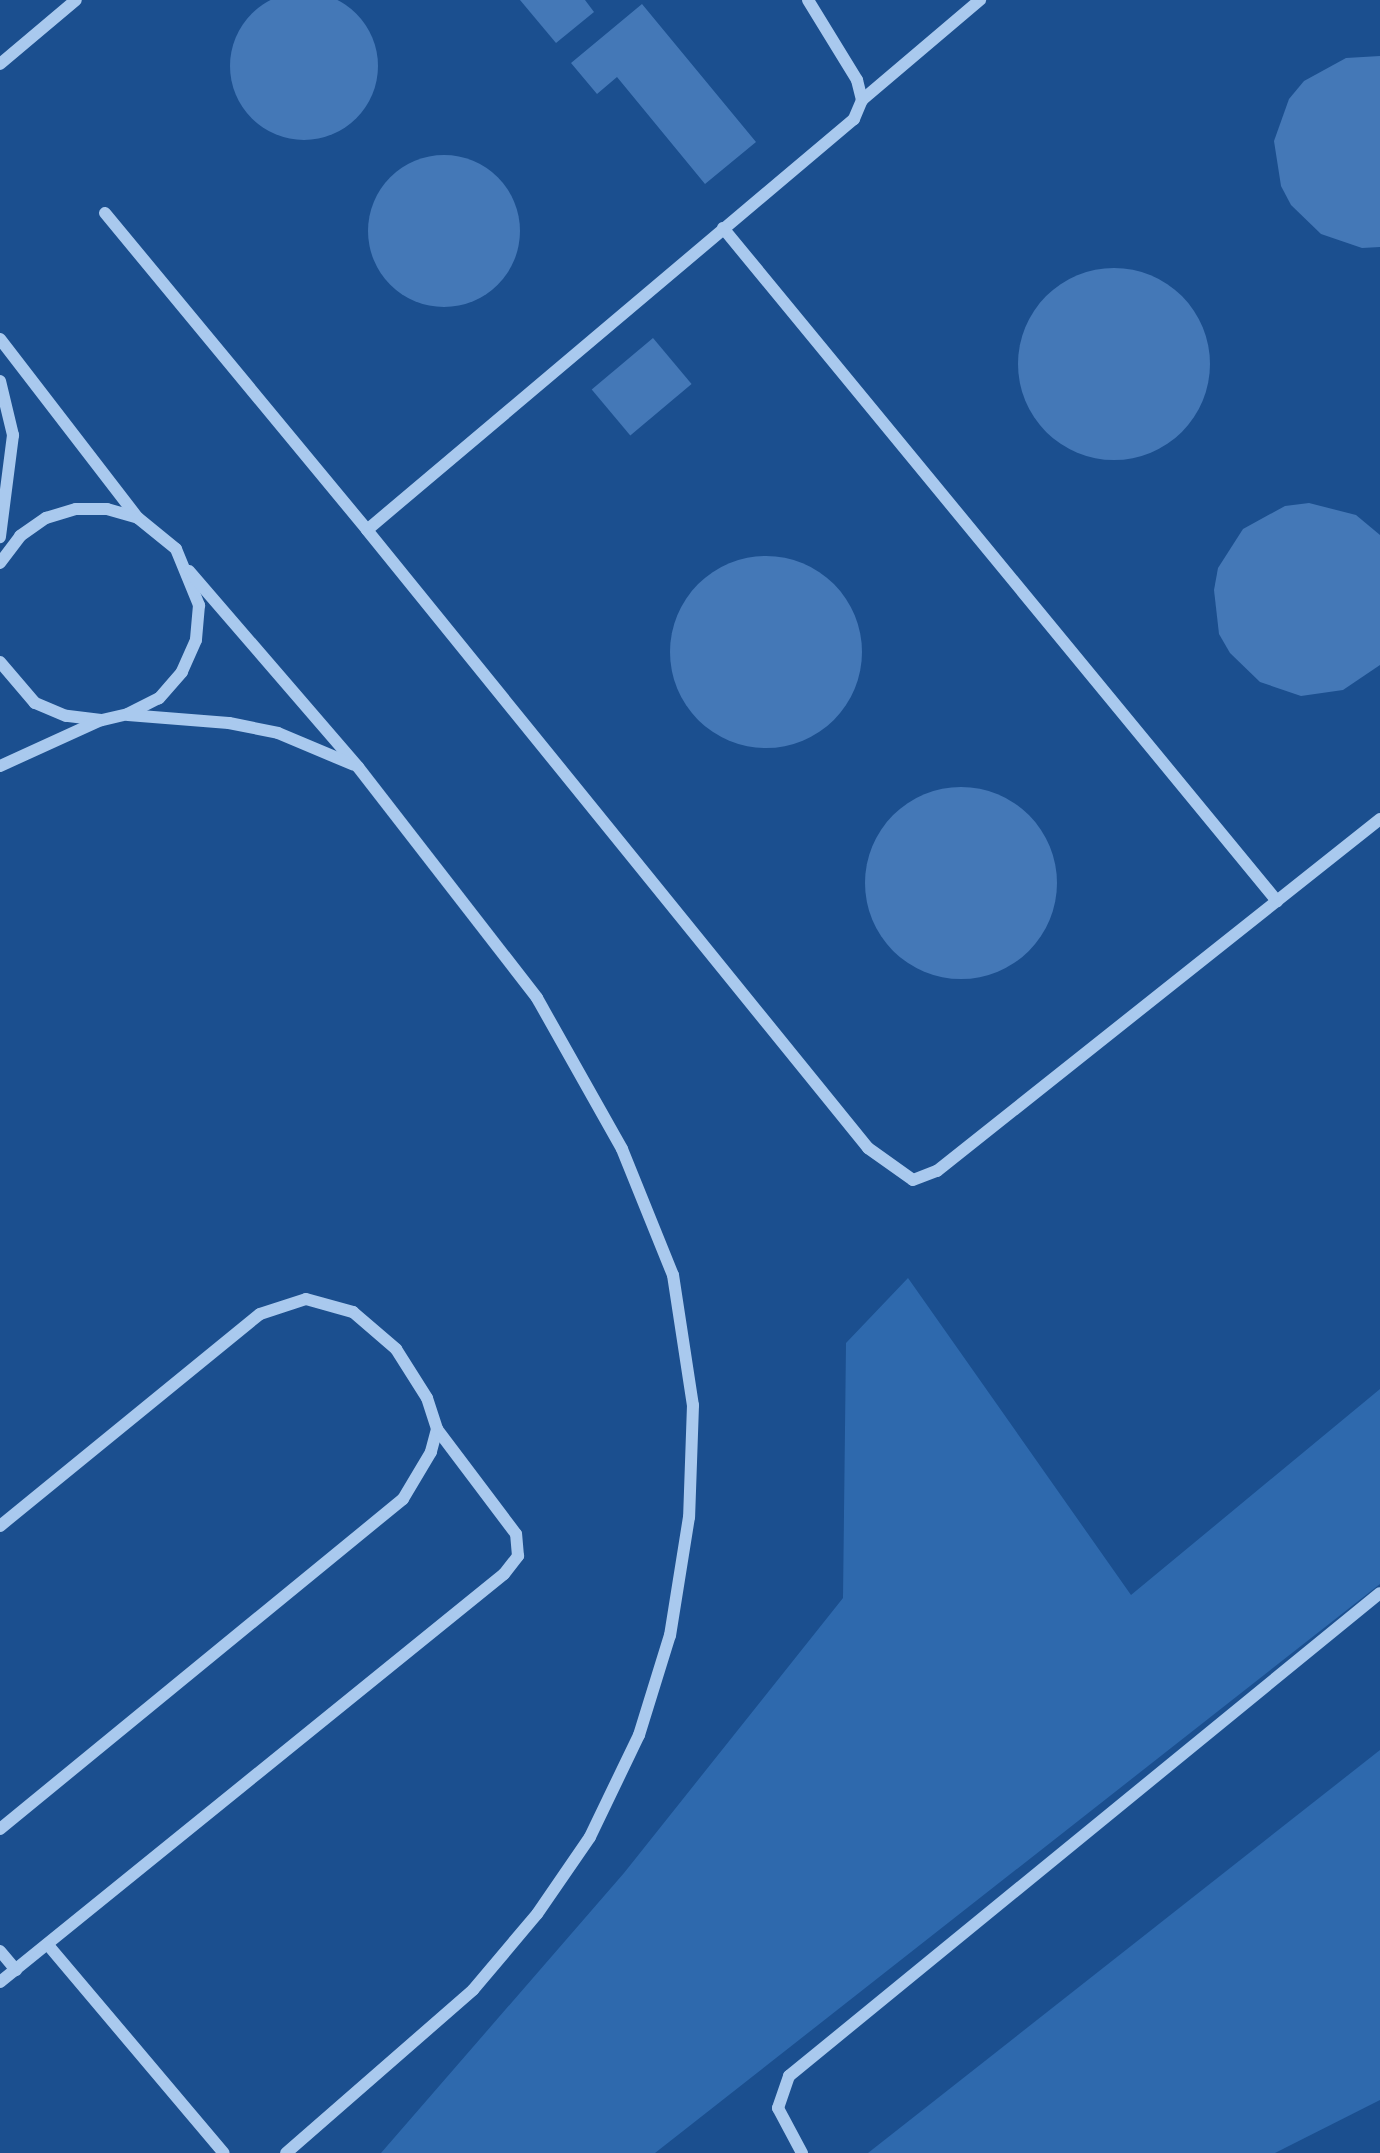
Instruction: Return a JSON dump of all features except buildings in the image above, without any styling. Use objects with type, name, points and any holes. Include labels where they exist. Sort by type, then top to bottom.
[{"type":"lane","points":[[0,64],[76,0]]},
{"type":"lane","points":[[808,0],[857,80],[862,100]]},
{"type":"lane","points":[[367,530],[723,228],[835,138],[854,119],[862,100],[980,0]]},
{"type":"lane","points":[[105,213],[367,530],[868,1148],[913,1180],[937,1171],[1380,819]]},
{"type":"lane","points":[[723,228],[1277,901]]},
{"type":"lane","points":[[0,339],[138,518],[176,549],[189,570],[358,766],[537,998],[622,1149],[673,1275],[693,1405],[689,1517],[658,1672],[639,1735],[590,1837],[537,1914],[473,1990],[286,2153]]},
{"type":"lane","points":[[0,381],[13,435],[0,537]]},
{"type":"lane","points":[[0,563],[20,536],[46,518],[76,509],[107,509],[138,518]]},
{"type":"lane","points":[[128,715],[159,698],[183,672],[196,640],[199,604],[189,570]]},
{"type":"lane","points":[[0,662],[35,703],[66,716],[101,720]]},
{"type":"lane","points":[[0,766],[101,720],[128,715],[229,723],[278,733],[358,766]]},
{"type":"lane","points":[[0,1526],[260,1314],[306,1299],[353,1312],[396,1349],[427,1398],[437,1429],[516,1534],[518,1556],[511,1565],[0,1982]]},
{"type":"lane","points":[[0,1829],[403,1499],[431,1452],[437,1429]]},
{"type":"lane","points":[[802,2153],[778,2108],[789,2076],[1380,1593]]},
{"type":"lane","points":[[48,1944],[224,2153]]},
{"type":"lane","points":[[0,1951],[16,1969]]},
{"type":"shaded area","points":[[908,1278],[1131,1595],[1380,1389],[1380,1584],[655,2153],[381,2153],[624,1873],[843,1598],[846,1343]]},
{"type":"shaded area","points":[[1380,1750],[1380,2100],[1275,2153],[868,2153]]}]
